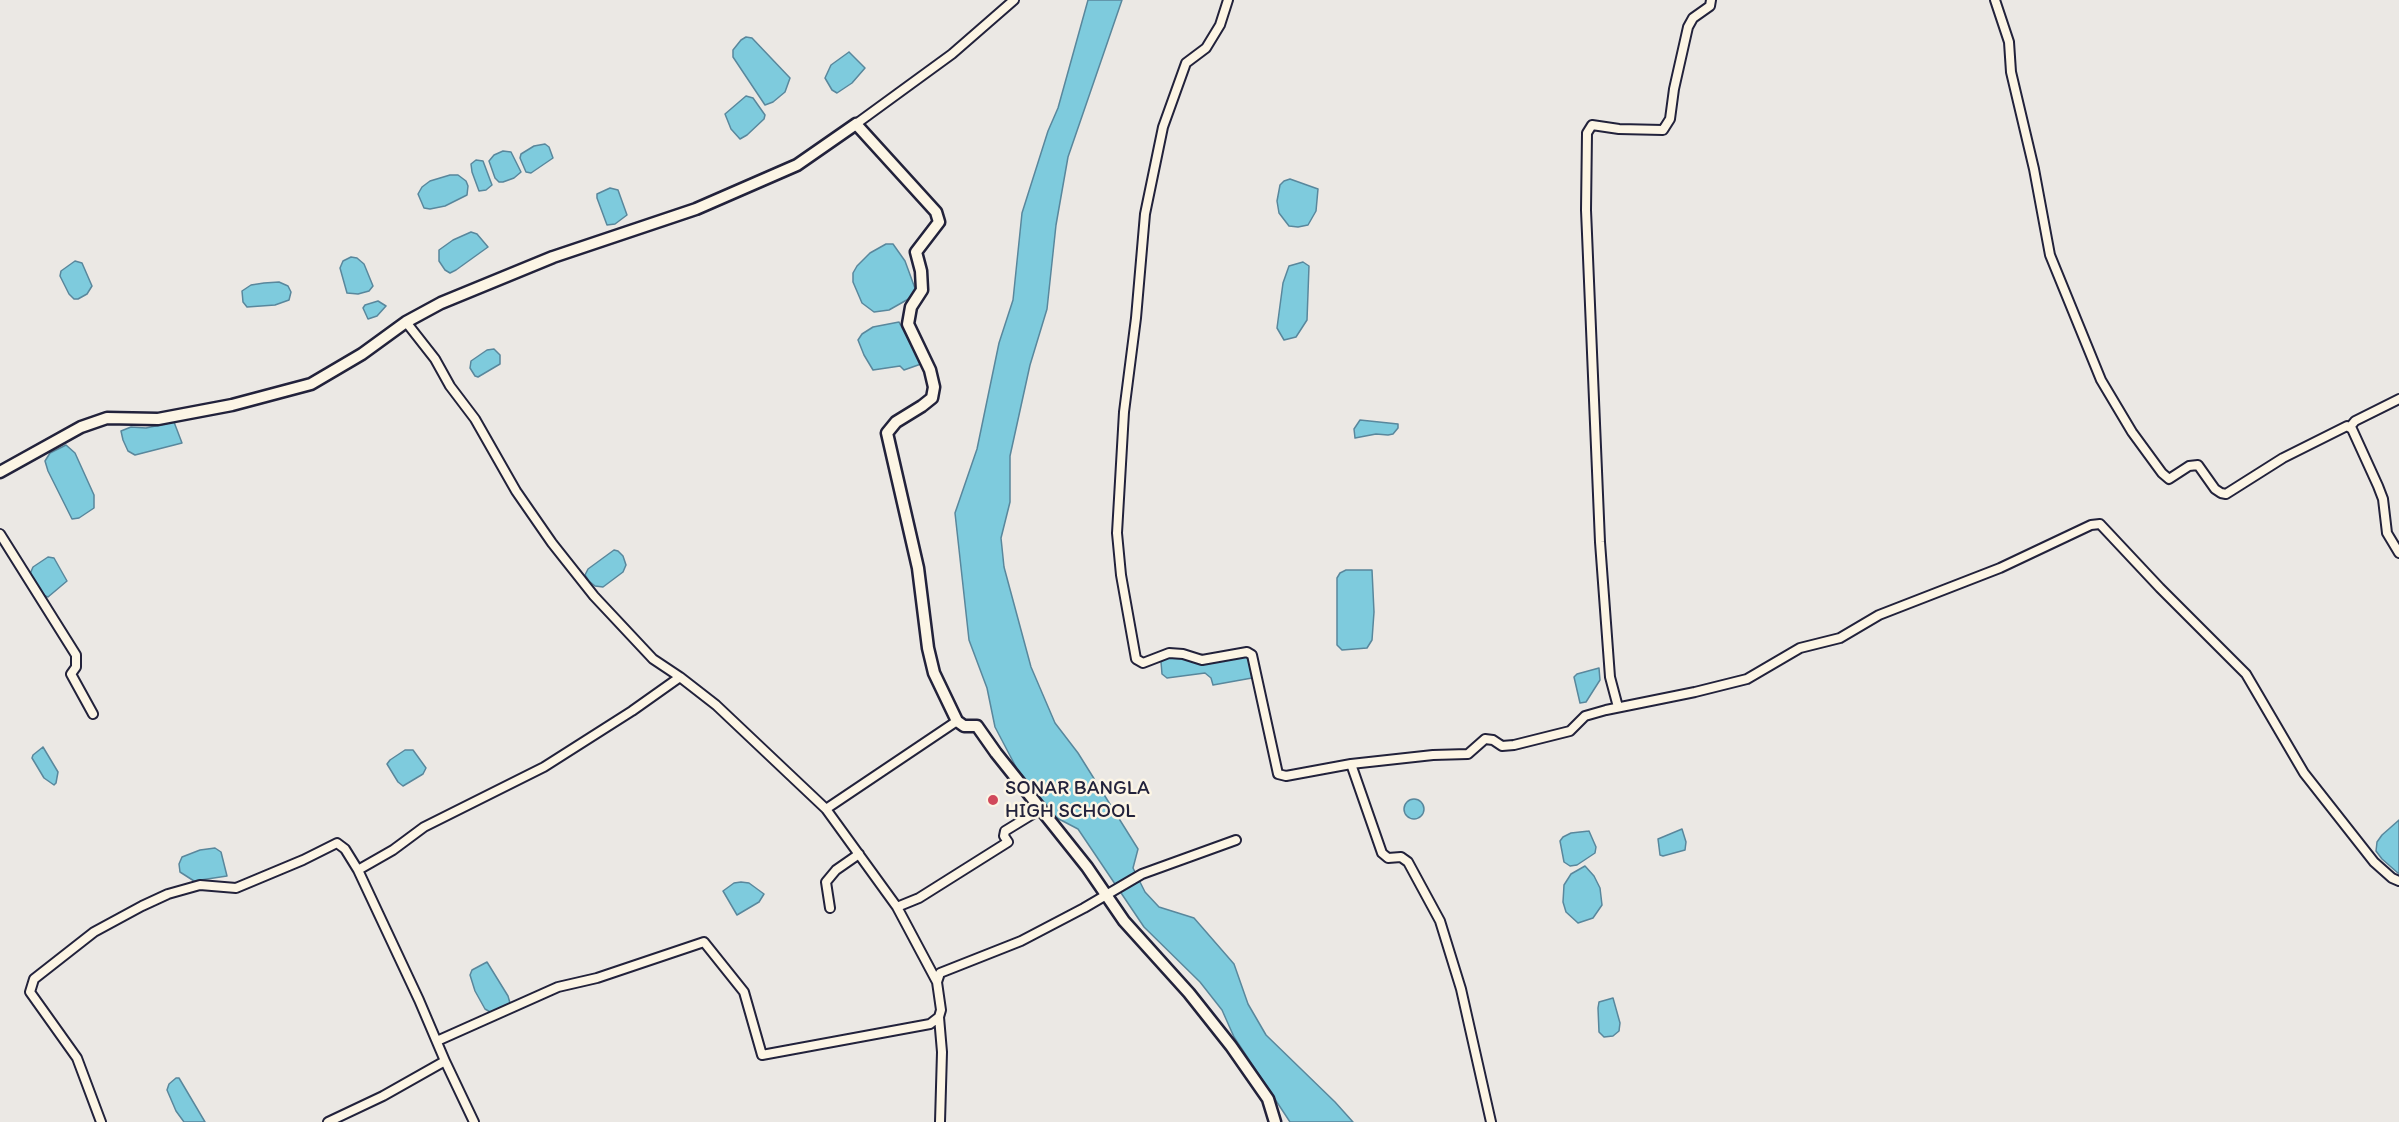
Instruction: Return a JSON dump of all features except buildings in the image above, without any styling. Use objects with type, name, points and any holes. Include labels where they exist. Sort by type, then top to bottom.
[{"type":"street","points":[[0,472],[81,427],[107,418],[158,419],[232,405],[311,384],[362,354],[406,322],[441,303],[553,257],[696,209],[796,165],[952,54],[1014,0]]},
{"type":"street","points":[[1228,0],[1220,26],[1206,48],[1186,63],[1163,127],[1145,214],[1136,318],[1124,412],[1117,533],[1136,659],[1143,663],[1169,653],[1183,654],[1202,660],[1247,652],[1252,655],[1278,774],[1286,776],[1351,764],[1433,755],[1468,754],[1485,740],[1493,740],[1502,746],[1514,745],[1570,731],[1585,716],[1747,679],[1800,648],[1840,638],[1879,615],[2000,568],[2091,525],[2100,524],[2160,588],[2247,674],[2304,773],[2374,862],[2392,878],[2399,881]]},
{"type":"street","points":[[1618,707],[1610,677],[1600,542],[1586,210],[1587,133],[1593,125],[1619,129],[1663,130],[1670,119],[1674,89],[1689,27],[1693,18],[1710,6],[1711,0]]},
{"type":"street","points":[[1995,0],[2009,42],[2010,72],[2034,169],[2050,255],[2101,380],[2132,432],[2162,473],[2169,479],[2189,466],[2198,465],[2215,489],[2226,494],[2313,442],[2342,427],[2350,427]]},
{"type":"street","points":[[856,124],[936,212],[939,222],[916,252],[921,271],[922,290],[911,307],[908,324],[930,370],[934,387],[932,398],[896,422],[887,433],[918,568],[928,648],[934,673],[957,721],[964,726],[977,726],[1109,893],[1124,921],[1189,993],[1231,1046],[1268,1099],[1275,1122]]},
{"type":"street","points":[[406,322],[426,350],[435,358],[450,386],[475,419],[516,491],[552,543],[594,596],[653,659],[716,705],[826,809],[897,907],[937,982],[941,1010],[939,1017],[942,1061],[940,1122]]},
{"type":"street","points":[[2350,427],[2355,421],[2399,399]]},
{"type":"street","points":[[2350,427],[2378,486],[2383,499],[2387,532],[2399,553]]},
{"type":"street","points":[[0,534],[76,655],[76,667],[71,674],[93,714]]},
{"type":"street","points":[[358,870],[393,850],[424,827],[543,767],[633,711],[680,677]]},
{"type":"street","points":[[826,809],[957,721]]},
{"type":"street","points":[[1351,764],[1382,853],[1388,858],[1401,857],[1408,862],[1440,921],[1461,989],[1491,1122]]},
{"type":"street","points":[[897,907],[919,898],[1008,842],[1004,836],[1005,831],[1041,809]]},
{"type":"street","points":[[937,982],[940,973],[1021,941],[1142,874],[1236,840]]},
{"type":"street","points":[[101,1122],[77,1059],[30,992],[34,979],[94,932],[168,894],[200,885],[236,888],[337,843],[345,849],[358,870],[474,1122]]},
{"type":"street","points":[[830,908],[826,882],[836,870],[859,854]]},
{"type":"street","points":[[436,1041],[558,987],[597,978],[704,942],[744,992],[762,1056],[930,1024],[939,1017]]},
{"type":"street","points":[[328,1122],[383,1096],[445,1061]]},
{"type":"water","points":[[1088,0],[1122,0],[1068,157],[1056,225],[1047,309],[1030,365],[1010,456],[1010,502],[1001,538],[1004,567],[1031,667],[1055,723],[1078,753],[1138,849],[1133,868],[1145,892],[1159,907],[1194,918],[1234,964],[1248,1004],[1266,1035],[1353,1122],[1290,1122],[1234,1037],[1222,1010],[1200,982],[1144,927],[1078,829],[1055,817],[1017,769],[995,727],[987,688],[969,640],[955,513],[977,449],[999,343],[1013,300],[1022,213],[1048,131],[1058,108]]},
{"type":"water","points":[[746,37],[752,38],[790,78],[785,92],[773,102],[765,105],[733,57],[733,50]]},
{"type":"water","points":[[849,52],[865,68],[852,83],[837,93],[832,90],[825,78],[831,65]]},
{"type":"water","points":[[746,96],[753,98],[765,115],[764,119],[740,139],[731,129],[725,114]]},
{"type":"water","points":[[545,144],[549,147],[553,158],[531,173],[526,172],[520,158],[521,154],[534,146]]},
{"type":"water","points":[[503,151],[511,152],[521,172],[514,178],[499,182],[495,178],[489,161],[494,155]]},
{"type":"water","points":[[476,160],[483,161],[492,185],[486,190],[479,191],[472,172],[471,164]]},
{"type":"water","points":[[458,175],[466,181],[467,195],[445,206],[424,208],[418,194],[422,187],[430,181]]},
{"type":"water","points":[[1290,179],[1318,189],[1316,211],[1308,225],[1289,226],[1279,213],[1277,201],[1280,185]]},
{"type":"water","points":[[610,188],[618,190],[627,215],[615,224],[607,225],[597,194]]},
{"type":"water","points":[[471,232],[477,234],[488,247],[450,273],[439,261],[439,250],[453,240]]},
{"type":"water","points":[[886,244],[893,244],[905,261],[916,291],[912,297],[889,310],[874,312],[862,303],[853,282],[853,273],[870,253]]},
{"type":"water","points":[[351,257],[357,258],[364,264],[373,286],[369,291],[358,294],[347,293],[340,268],[343,261]]},
{"type":"water","points":[[75,261],[82,263],[92,286],[87,294],[78,299],[74,299],[69,294],[60,276],[61,271]]},
{"type":"water","points":[[1303,262],[1309,266],[1307,320],[1296,337],[1284,340],[1277,328],[1283,283],[1289,266]]},
{"type":"water","points":[[279,282],[288,286],[291,292],[289,300],[275,305],[247,307],[243,302],[242,291],[251,285]]},
{"type":"water","points":[[378,301],[386,306],[377,316],[368,319],[363,308],[365,305]]},
{"type":"water","points":[[899,322],[921,364],[904,370],[900,366],[873,370],[858,340],[862,334],[873,327]]},
{"type":"water","points":[[494,349],[500,355],[500,364],[478,377],[475,376],[470,368],[471,361],[487,350]]},
{"type":"water","points":[[1360,420],[1398,424],[1398,428],[1393,434],[1355,438],[1354,429]]},
{"type":"water","points":[[174,422],[182,443],[135,455],[128,451],[121,431],[131,427],[146,428]]},
{"type":"water","points":[[66,445],[75,453],[94,495],[94,508],[79,518],[72,519],[45,461],[50,453]]},
{"type":"water","points":[[614,550],[623,556],[626,565],[623,572],[603,587],[595,586],[585,575],[588,569]]},
{"type":"water","points":[[48,557],[54,558],[67,581],[48,597],[43,595],[30,574],[33,567]]},
{"type":"water","points":[[1346,570],[1372,570],[1374,612],[1372,640],[1367,648],[1342,650],[1337,645],[1337,578]]},
{"type":"water","points":[[1176,656],[1200,662],[1245,656],[1248,657],[1252,678],[1213,685],[1211,678],[1205,673],[1167,678],[1162,674],[1161,662],[1168,657]]},
{"type":"water","points":[[1599,668],[1600,680],[1586,702],[1580,703],[1574,677],[1577,674]]},
{"type":"water","points":[[43,747],[58,772],[54,785],[44,778],[32,758]]},
{"type":"water","points":[[405,750],[413,750],[426,768],[423,774],[403,786],[387,764]]},
{"type":"water","points":[[1410,799],[1418,799],[1424,805],[1424,813],[1418,819],[1410,819],[1404,813],[1404,805]]},
{"type":"water","points":[[2399,820],[2399,874],[2376,851],[2377,842],[2382,835]]},
{"type":"water","points":[[1682,829],[1686,842],[1685,850],[1660,855],[1658,839]]},
{"type":"water","points":[[1589,831],[1596,847],[1595,853],[1577,865],[1570,866],[1564,862],[1560,841],[1563,837],[1571,833]]},
{"type":"water","points":[[215,848],[221,852],[227,876],[194,881],[180,872],[179,864],[182,857],[200,850]]},
{"type":"water","points":[[1585,866],[1594,876],[1600,888],[1602,905],[1593,918],[1578,923],[1566,912],[1563,902],[1564,885],[1571,874]]},
{"type":"water","points":[[734,883],[749,883],[764,894],[759,902],[737,915],[723,891]]},
{"type":"water","points":[[487,962],[510,1003],[507,1009],[492,1013],[485,1009],[475,991],[470,975],[472,970]]},
{"type":"water","points":[[1613,998],[1620,1023],[1619,1031],[1613,1036],[1604,1037],[1599,1032],[1599,1002]]},
{"type":"water","points":[[179,1078],[205,1122],[184,1122],[176,1111],[167,1090],[169,1084]]},
{"type":"place","name":"SONAR BANGLA HIGH SCHOOL","points":[[993,800]]}]
